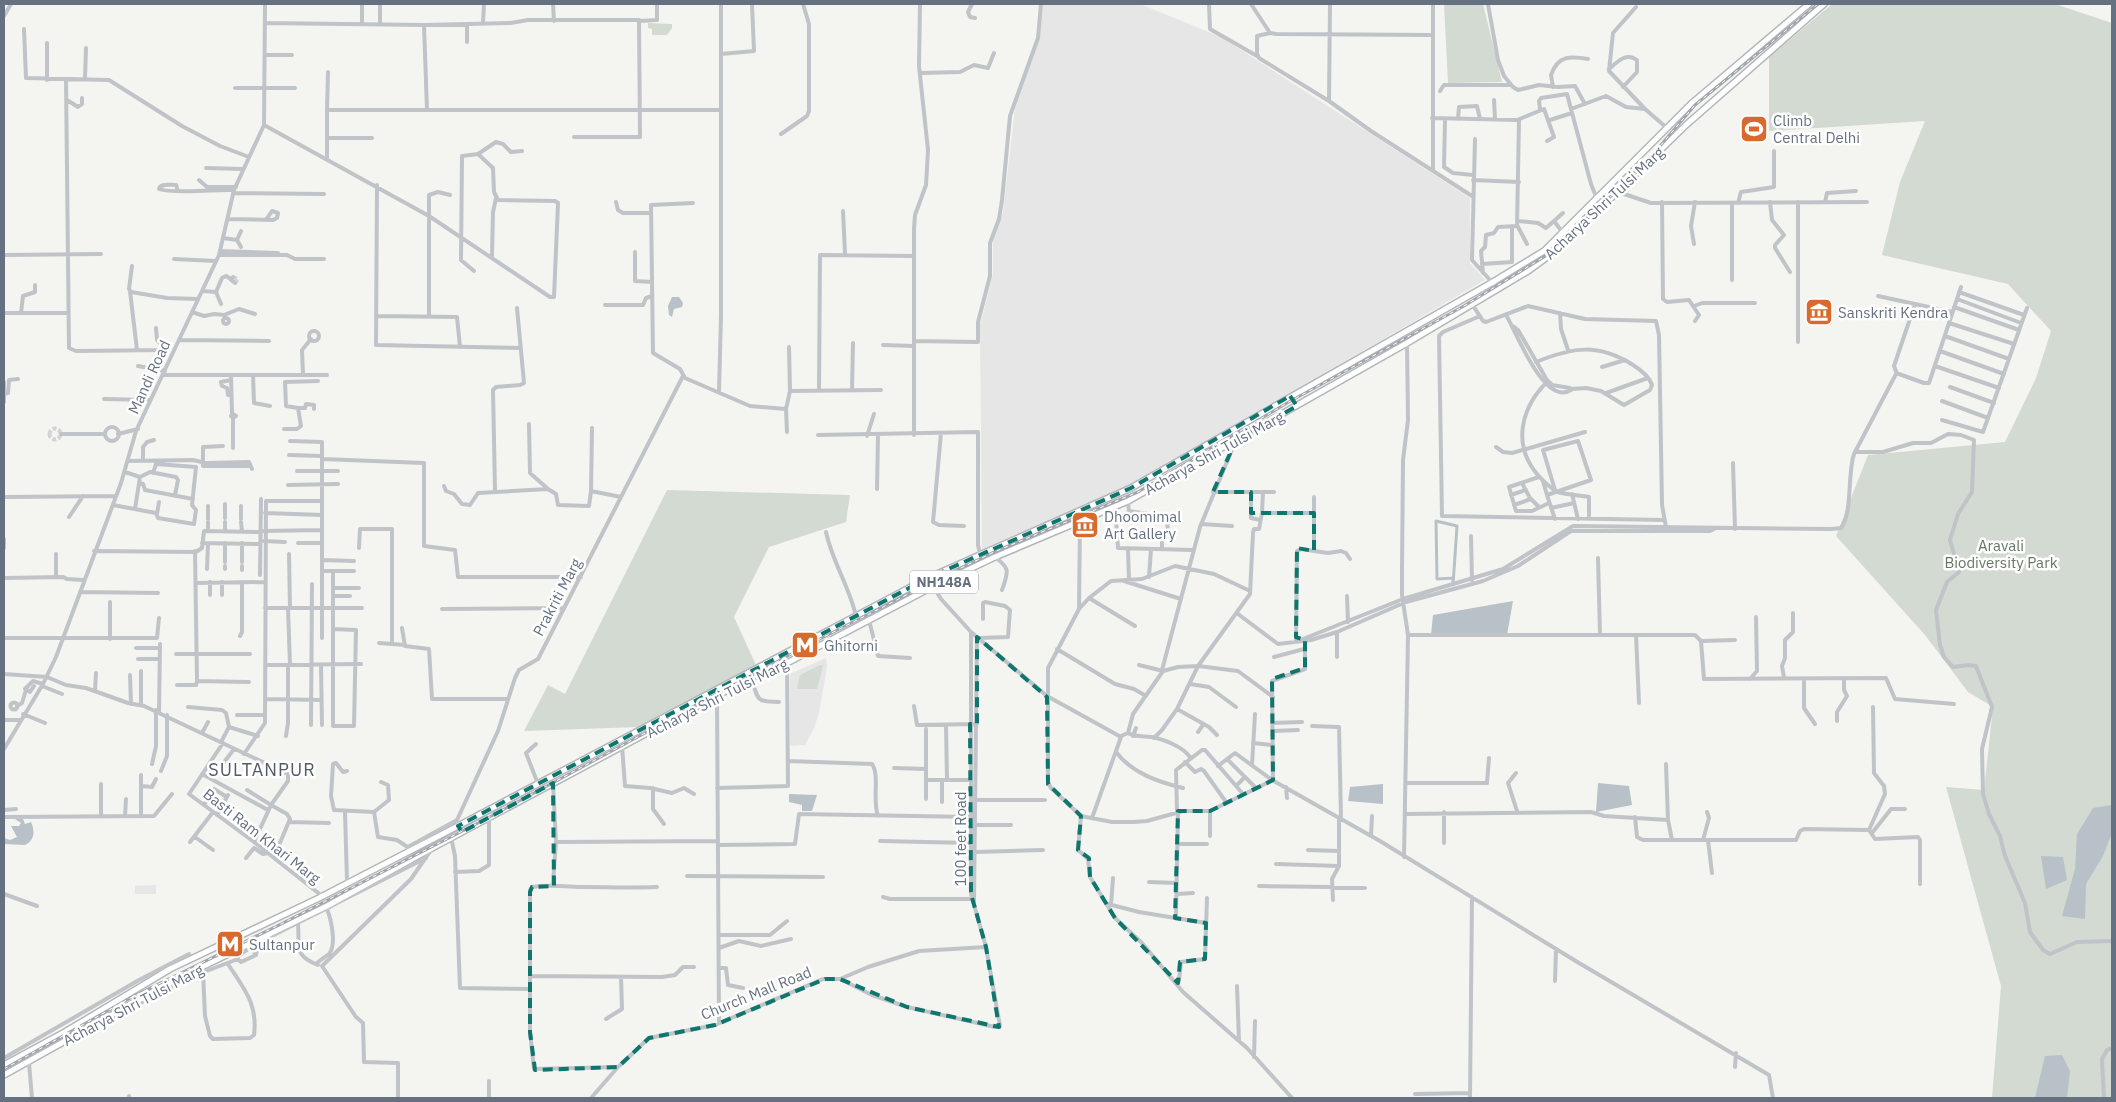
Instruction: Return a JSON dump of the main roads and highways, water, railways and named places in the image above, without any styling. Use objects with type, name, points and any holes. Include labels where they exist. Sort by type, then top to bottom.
[{"type":"highway","name":"Acharya Shri Tulsi Marg","points":[[4,1065],[65,1032],[170,969],[322,896],[410,849],[458,826],[928,578],[1131,488],[1493,282],[1544,251],[1667,128],[1720,79],[1809,4]]},
{"type":"highway","name":"Acharya Shri Tulsi Marg","points":[[4,1076],[171,982],[327,908],[451,837],[751,678],[787,663],[934,586],[995,557],[1128,501],[1407,343],[1498,289],[1562,247],[1710,103],[1824,4]]},
{"type":"highway","points":[[1637,159],[1645,167]]},
{"type":"highway","points":[[1290,396],[1297,406]]},
{"type":"highway","points":[[458,826],[462,832]]},
{"type":"highway","points":[[271,921],[276,931]]},
{"type":"waterway","points":[[1436,521],[1457,526],[1453,585],[1453,578],[1437,579],[1436,521]]},
{"type":"tunnel","points":[[233,277],[238,279],[235,283]]},
{"type":"tunnel","points":[[55,428],[61,434],[55,440],[49,434],[55,428]]},
{"type":"railway","points":[[4,1069],[134,996],[279,925],[484,820],[806,646],[994,552],[1138,492],[1287,403],[1464,306],[1552,252],[1643,166],[1695,105],[1818,4]]},
{"type":"place","name":"Climb Central Delhi","points":[[1754,129]]},
{"type":"place","name":"Sanskriti Kendra","points":[[1819,312]]},
{"type":"place","name":"Dhoomimal Art Gallery","points":[[1085,525]]},
{"type":"place","name":"Ghitorni","points":[[805,645]]},
{"type":"place","name":"Sultanpur","points":[[230,944]]},
{"type":"district","name":"SULTANPUR","points":[[262,769]]},
{"type":"park label","name":"Aravali Biodiversity Park","points":[[2001,554]]}]
